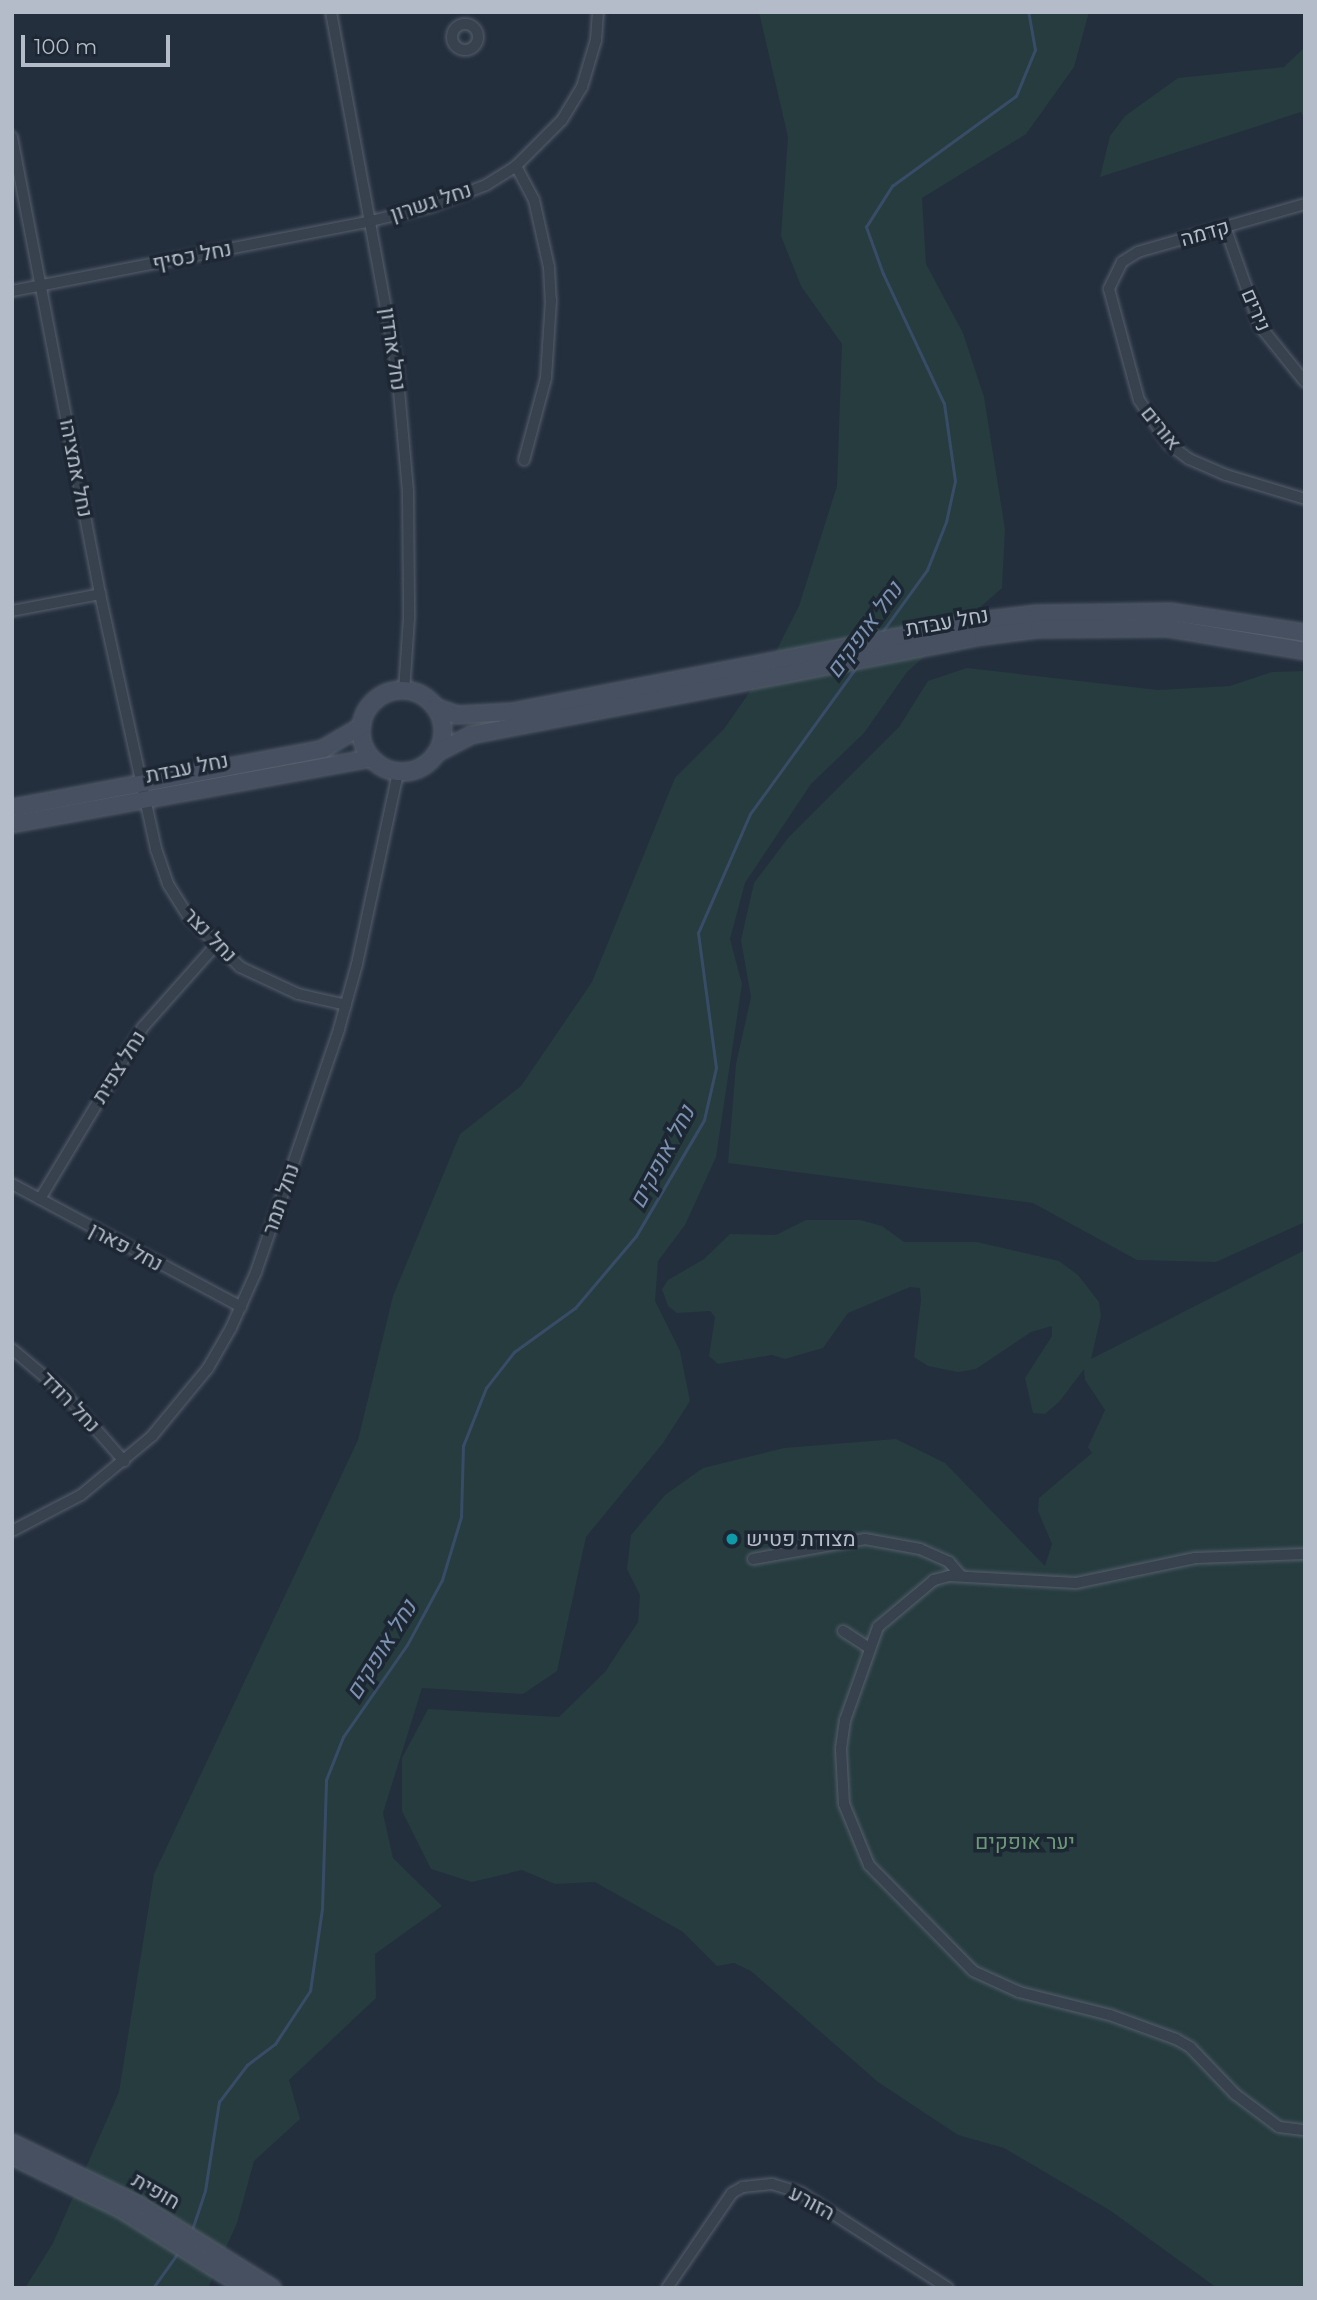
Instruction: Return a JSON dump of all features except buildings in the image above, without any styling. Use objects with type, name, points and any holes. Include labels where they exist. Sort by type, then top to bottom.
[{"type":"street","name":"נחל ארדון","points":[[331,12],[397,368],[408,491],[409,618],[404,691]]},
{"type":"street","name":"נחל גשרון","points":[[371,221],[460,197],[516,166],[562,120],[582,87],[596,40],[598,12]]},
{"type":"street","name":"נחל אמציהו","points":[[12,137],[100,594],[143,791]]},
{"type":"street","points":[[516,166],[534,200],[549,267],[551,300],[546,378],[524,460]]},
{"type":"street","name":"קדמה","points":[[1113,275],[1138,252],[1305,204]]},
{"type":"street","name":"נחל כסיף","points":[[12,291],[371,221]]},
{"type":"street","name":"נירים","points":[[1225,227],[1260,327],[1305,382]]},
{"type":"street","name":"אורים","points":[[1113,275],[1109,289],[1112,306],[1139,400],[1169,444],[1189,460],[1226,475],[1305,499]]},
{"type":"street","points":[[12,611],[100,594]]},
{"type":"street","name":"נחל עבדת","points":[[438,752],[471,735],[1014,617],[1083,610],[1170,612],[1305,633]]},
{"type":"street","name":"נחל עבדת","points":[[435,707],[457,715],[484,716],[1026,631],[1084,626],[1168,628],[1305,651]]},
{"type":"street","points":[[404,691],[427,699],[435,707],[443,729],[438,752],[421,768],[398,772],[371,758],[362,726],[372,704],[392,692],[404,691]]},
{"type":"street","name":"נחל עבדת","points":[[12,824],[323,749],[362,726]]},
{"type":"street","name":"נחל עבדת","points":[[12,808],[371,758]]},
{"type":"street","name":"נחל תמר","points":[[12,1531],[81,1495],[152,1436],[208,1367],[241,1307],[346,1005],[398,772]]},
{"type":"street","name":"נחל נצר","points":[[143,791],[168,884],[215,946],[269,982],[346,1005]]},
{"type":"street","name":"נחל צפית","points":[[40,1199],[143,1027],[215,946]]},
{"type":"street","name":"נחל פארן","points":[[12,1184],[241,1307]]},
{"type":"street","name":"נחל רודד","points":[[12,1349],[64,1393],[124,1461]]},
{"type":"street","points":[[753,1559],[865,1539],[920,1549],[949,1562],[961,1576]]},
{"type":"street","points":[[1305,1554],[1195,1558],[1076,1583],[961,1576],[934,1580],[878,1627],[869,1648],[845,1720],[844,1804],[869,1865],[907,1908],[973,1971],[1019,1992],[1110,2015],[1176,2039],[1190,2047],[1234,2094],[1279,2127],[1305,2130]]},
{"type":"street","points":[[843,1631],[869,1648]]},
{"type":"street","name":"חופית","points":[[12,2143],[95,2188],[222,2263],[272,2288]]},
{"type":"street","name":"חופית","points":[[12,2156],[95,2188]]},
{"type":"street","name":"הזורע","points":[[667,2288],[732,2193],[743,2187],[772,2184],[801,2193],[948,2288]]},
{"type":"street","name":"חופית","points":[[222,2263],[246,2288]]},
{"type":"green space","points":[[759,12],[1089,12],[1074,67],[1026,134],[922,198],[926,264],[963,333],[984,397],[1005,529],[1002,588],[907,672],[864,733],[811,784],[745,883],[730,939],[742,984],[716,1157],[685,1225],[658,1261],[655,1301],[680,1351],[690,1401],[663,1443],[586,1537],[557,1671],[523,1694],[422,1688],[383,1813],[393,1858],[442,1906],[375,1954],[376,1998],[289,2080],[300,2119],[254,2161],[237,2223],[208,2288],[25,2288],[53,2243],[119,2092],[154,1874],[358,1440],[393,1296],[460,1134],[521,1086],[592,982],[675,778],[724,729],[771,661],[799,606],[837,486],[842,344],[801,286],[781,236],[788,137]]},
{"type":"green space","points":[[1305,47],[1305,120],[1301,112],[1100,177],[1110,136],[1125,116],[1178,78],[1284,67]]},
{"type":"green space","points":[[967,668],[1158,690],[1230,686],[1272,672],[1305,671],[1305,1222],[1216,1262],[1137,1260],[1033,1203],[728,1163],[736,1064],[751,997],[741,940],[754,883],[788,838],[899,727],[928,681]]},
{"type":"green space","name":"יער אופקים","points":[[806,1220],[860,1220],[882,1226],[904,1242],[977,1242],[1059,1261],[1078,1275],[1099,1302],[1101,1316],[1091,1359],[1305,1250],[1305,2288],[1217,2288],[1111,2211],[1004,2148],[958,2135],[878,2082],[751,1971],[734,1963],[717,1966],[683,1932],[595,1882],[555,1884],[522,1870],[472,1882],[431,1869],[402,1811],[402,1758],[428,1709],[559,1717],[605,1672],[638,1622],[640,1595],[627,1569],[631,1535],[665,1495],[703,1468],[784,1448],[896,1439],[945,1463],[1045,1566],[1052,1544],[1038,1511],[1039,1498],[1092,1453],[1088,1447],[1105,1410],[1085,1380],[1084,1369],[1059,1402],[1045,1414],[1033,1413],[1025,1378],[1052,1336],[1052,1326],[1031,1332],[976,1369],[958,1372],[928,1366],[914,1357],[921,1300],[920,1288],[910,1287],[848,1313],[823,1348],[785,1359],[772,1355],[718,1364],[709,1356],[715,1317],[710,1311],[677,1313],[668,1306],[662,1289],[668,1280],[704,1259],[730,1234],[776,1235]]},
{"type":"waterway","name":"נחל אופקים","points":[[880,635],[927,570],[946,522],[955,481],[944,404],[883,274],[866,227],[892,186],[1016,96],[1035,50],[1028,12]]},
{"type":"waterway","name":"נחל אופקים","points":[[192,2230],[205,2191],[219,2102],[247,2065],[275,2044],[310,1991],[322,1909],[326,1780],[343,1737],[407,1645],[442,1580],[461,1517],[463,1446],[486,1388],[514,1352],[575,1308],[636,1236],[704,1120],[716,1068],[698,933],[750,814],[857,666]]},
{"type":"waterway","name":"נחל אופקים","points":[[153,2288],[178,2253]]},
{"type":"place","name":"מצודת פטיש","points":[[732,1539]]}]
